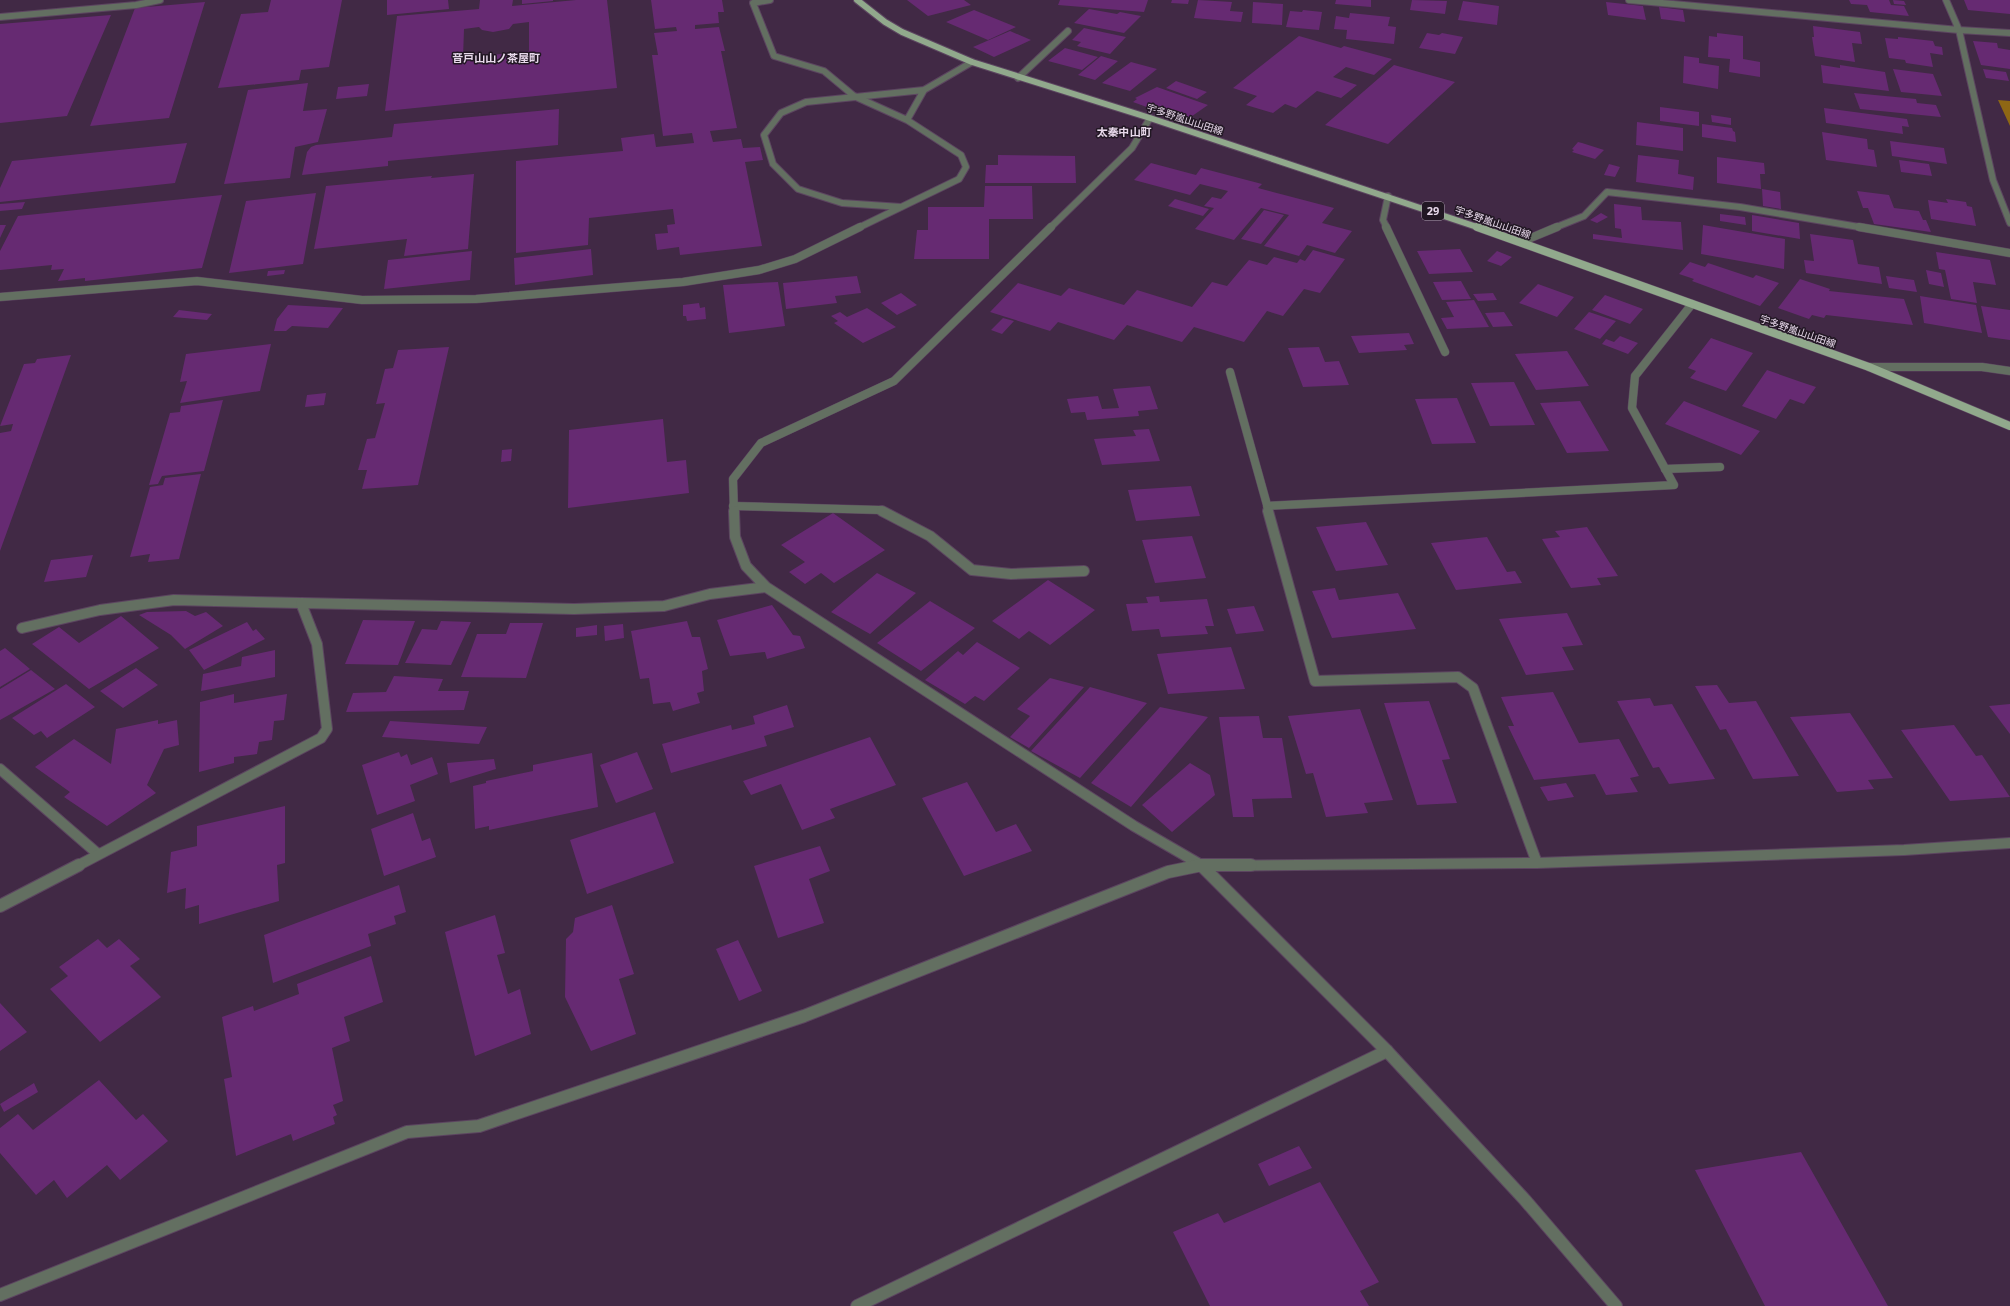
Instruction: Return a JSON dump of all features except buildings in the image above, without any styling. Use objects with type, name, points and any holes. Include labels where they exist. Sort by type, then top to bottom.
[{"type":"main road","name":"宇多野嵐山山田線","points":[[857,0],[880,18],[902,32],[972,62],[1018,78],[1150,118],[1388,196],[1521,242],[1869,367],[2010,426]]},
{"type":"street","points":[[0,17],[136,5],[160,0]]},
{"type":"street","points":[[0,297],[197,281],[362,300],[476,300],[683,282],[759,270],[795,259],[959,179],[966,167],[961,155],[907,120],[854,96],[824,71],[774,56],[753,3],[770,0]]},
{"type":"street","points":[[1629,0],[1959,30],[2010,33]]},
{"type":"street","points":[[1946,0],[1959,30],[1993,180],[2010,223]]},
{"type":"street","points":[[1018,78],[1068,30]]},
{"type":"street","points":[[901,207],[842,203],[798,189],[773,164],[764,135],[781,113],[806,102],[924,90],[972,62]]},
{"type":"street","points":[[907,120],[924,90]]},
{"type":"street","points":[[1150,118],[1132,148],[894,381],[761,443],[733,479],[735,537],[746,566],[766,586],[822,625],[1134,826],[1202,865],[1387,1051],[1525,1200],[1616,1306]]},
{"type":"street","points":[[1521,242],[1584,216],[1607,192],[1740,207],[2010,253]]},
{"type":"street","points":[[1388,196],[1383,220],[1445,352]]},
{"type":"street","points":[[1267,506],[1674,485],[1632,408],[1635,376],[1692,304]]},
{"type":"street","points":[[1869,367],[1982,367],[2010,371]]},
{"type":"street","points":[[1230,372],[1315,681],[1458,677],[1473,688],[1537,863]]},
{"type":"street","points":[[1665,469],[1720,467]]},
{"type":"street","points":[[733,506],[880,510],[930,536],[972,570],[1011,574],[1084,571]]},
{"type":"street","points":[[22,628],[100,610],[174,600],[574,609],[664,606],[710,594],[766,586]]},
{"type":"street","points":[[0,906],[321,738],[327,729],[317,644],[300,603]]},
{"type":"street","points":[[0,769],[98,854]]},
{"type":"street","points":[[0,1295],[407,1132],[479,1126],[804,1016],[1168,872],[1202,865],[1537,863],[1904,850],[2010,844]]},
{"type":"street","points":[[857,1306],[1387,1051]]},
{"type":"shaded area","points":[[1998,100],[2010,101],[2010,126]]},
{"type":"district","name":"音戸山山ノ茶屋町","points":[[496,58]]},
{"type":"district","name":"太秦中山町","points":[[1124,132]]}]
